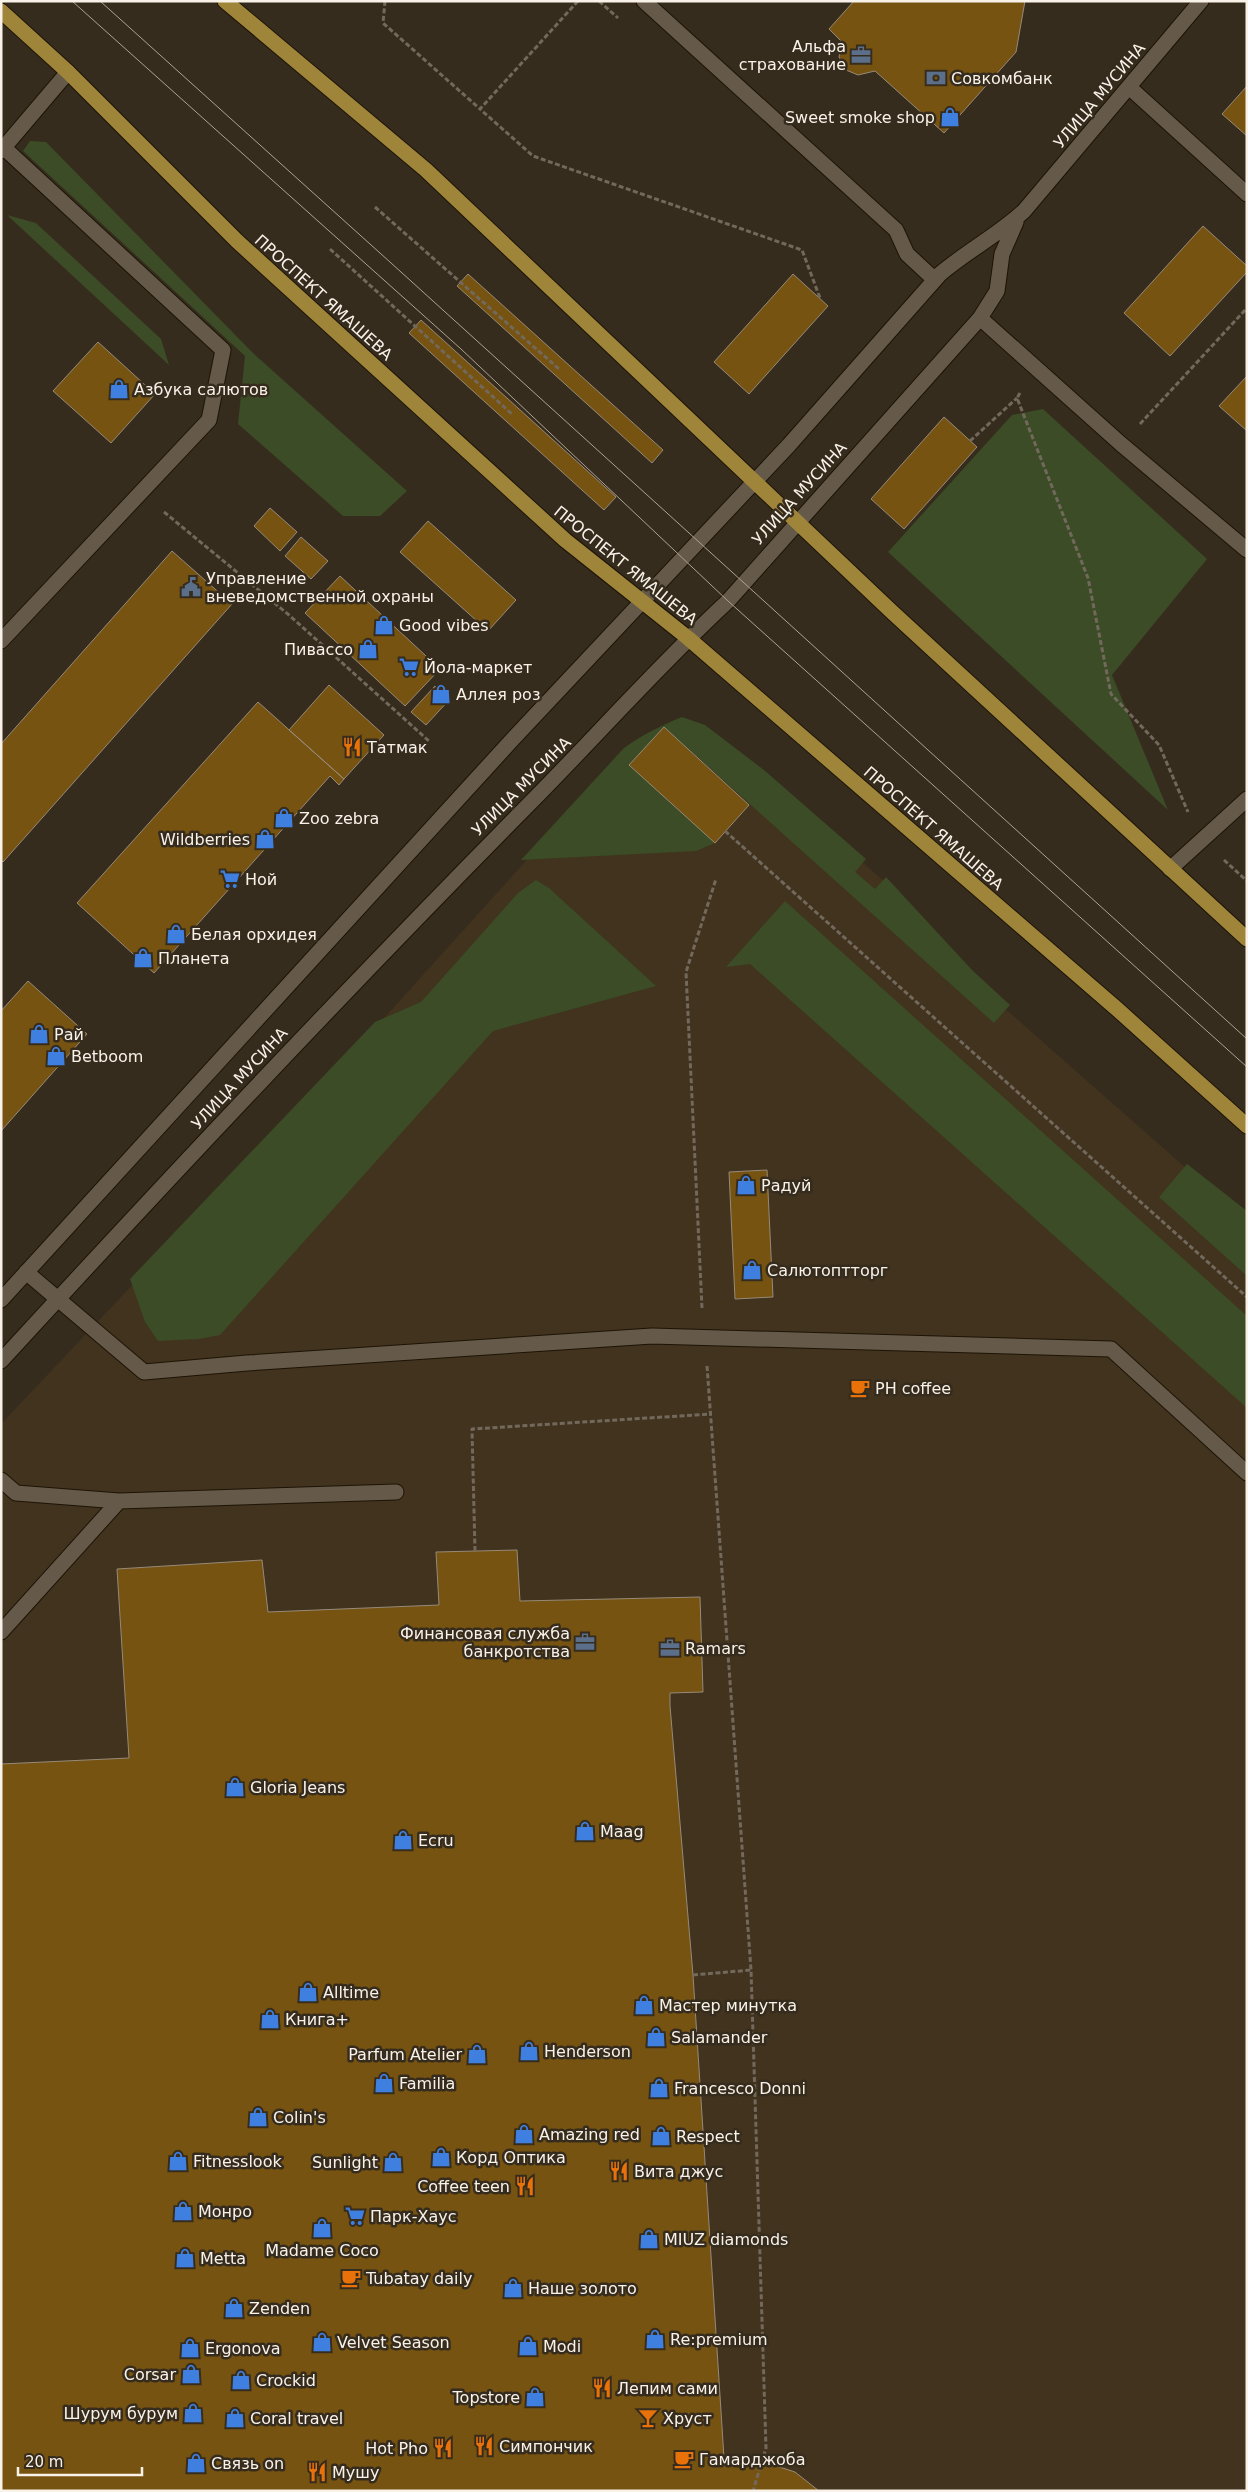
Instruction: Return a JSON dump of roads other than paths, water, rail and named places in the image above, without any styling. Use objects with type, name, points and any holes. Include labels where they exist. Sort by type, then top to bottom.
[{"type":"main road","points":[[225,1],[426,170],[754,481],[1247,940]]},
{"type":"main road","name":"ПРОСПЕКТ ЯМАШЕВА","points":[[1,11],[68,72],[237,241],[565,540],[688,638],[1117,1009],[1247,1126]]},
{"type":"street","points":[[644,1],[896,230],[907,254],[935,280]]},
{"type":"street","name":"УЛИЦА МУСИНА","points":[[1,1300],[511,741],[754,481],[935,280],[962,255],[997,234],[1024,211],[1201,1]]},
{"type":"street","points":[[1,641],[208,420],[223,350],[2,148],[68,72]]},
{"type":"street","points":[[1129,87],[1247,194]]},
{"type":"street","name":"УЛИЦА МУСИНА","points":[[1,1361],[168,1179],[376,959],[580,752],[688,638],[728,601],[980,318],[997,291],[1005,243],[1024,211]]},
{"type":"street","points":[[980,318],[1121,444],[1247,550]]},
{"type":"street","points":[[1170,869],[1247,799]]},
{"type":"street","points":[[26,1272],[144,1372],[247,1363],[652,1336],[1111,1348],[1247,1473]]},
{"type":"street","points":[[1,1480],[16,1493],[119,1502],[396,1492]]},
{"type":"street","points":[[1,1632],[119,1502]]},
{"type":"tram line","points":[[72,1],[461,349],[728,601],[1247,1067]]},
{"type":"tram line","points":[[100,1],[1247,1039]]},
{"type":"place","name":"Альфа страхование","points":[[861,55]]},
{"type":"place","name":"Совкомбанк","points":[[936,78]]},
{"type":"place","name":"Sweet smoke shop","points":[[950,117]]},
{"type":"place","name":"Азбука салютов","points":[[119,389]]},
{"type":"place","name":"Управление вневедомственной охраны","points":[[191,587]]},
{"type":"place","name":"Good vibes","points":[[384,625]]},
{"type":"place","name":"Пивассо","points":[[368,649]]},
{"type":"place","name":"Йола-маркет","points":[[409,667]]},
{"type":"place","name":"Аллея роз","points":[[441,694]]},
{"type":"place","name":"Татмак","points":[[352,747]]},
{"type":"place","name":"Zoo zebra","points":[[284,818]]},
{"type":"place","name":"Wildberries","points":[[265,839]]},
{"type":"place","name":"Ной","points":[[230,879]]},
{"type":"place","name":"Белая орхидея","points":[[176,934]]},
{"type":"place","name":"Планета","points":[[143,958]]},
{"type":"place","name":"Рай","points":[[39,1034]]},
{"type":"place","name":"Betboom","points":[[56,1056]]},
{"type":"place","name":"Радуй","points":[[746,1185]]},
{"type":"place","name":"Салютоптторг","points":[[752,1270]]},
{"type":"place","name":"PH coffee","points":[[860,1388]]},
{"type":"place","name":"Финансовая служба банкротства","points":[[585,1642]]},
{"type":"place","name":"Ramars","points":[[670,1648]]},
{"type":"place","name":"Gloria Jeans","points":[[235,1787]]},
{"type":"place","name":"Maag","points":[[585,1831]]},
{"type":"place","name":"Ecru","points":[[403,1840]]},
{"type":"place","name":"Alltime","points":[[308,1992]]},
{"type":"place","name":"Мастер минутка","points":[[644,2005]]},
{"type":"place","name":"Книга+","points":[[270,2019]]},
{"type":"place","name":"Salamander","points":[[656,2037]]},
{"type":"place","name":"Henderson","points":[[529,2051]]},
{"type":"place","name":"Parfum Atelier","points":[[477,2054]]},
{"type":"place","name":"Familia","points":[[384,2083]]},
{"type":"place","name":"Francesco Donni","points":[[659,2088]]},
{"type":"place","name":"Colin's","points":[[258,2117]]},
{"type":"place","name":"Amazing red","points":[[524,2134]]},
{"type":"place","name":"Respect","points":[[661,2136]]},
{"type":"place","name":"Корд Оптика","points":[[441,2157]]},
{"type":"place","name":"Fitnesslook","points":[[178,2161]]},
{"type":"place","name":"Sunlight","points":[[393,2162]]},
{"type":"place","name":"Вита джус","points":[[619,2171]]},
{"type":"place","name":"Coffee teen","points":[[525,2186]]},
{"type":"place","name":"Монро","points":[[183,2211]]},
{"type":"place","name":"Парк-Хаус","points":[[355,2216]]},
{"type":"place","name":"Madame Coco","points":[[322,2228]]},
{"type":"place","name":"MIUZ diamonds","points":[[649,2239]]},
{"type":"place","name":"Metta","points":[[185,2258]]},
{"type":"place","name":"Tubatay daily","points":[[351,2278]]},
{"type":"place","name":"Наше золото","points":[[513,2288]]},
{"type":"place","name":"Zenden","points":[[234,2308]]},
{"type":"place","name":"Re:premium","points":[[655,2339]]},
{"type":"place","name":"Velvet Season","points":[[322,2342]]},
{"type":"place","name":"Modi","points":[[528,2346]]},
{"type":"place","name":"Ergonova","points":[[190,2348]]},
{"type":"place","name":"Corsar","points":[[191,2374]]},
{"type":"place","name":"Crockid","points":[[241,2380]]},
{"type":"place","name":"Лепим сами","points":[[602,2388]]},
{"type":"place","name":"Topstore","points":[[535,2397]]},
{"type":"place","name":"Шурум бурум","points":[[193,2413]]},
{"type":"place","name":"Coral travel","points":[[235,2418]]},
{"type":"place","name":"Хруст","points":[[648,2418]]},
{"type":"place","name":"Симпончик","points":[[484,2446]]},
{"type":"place","name":"Hot Pho","points":[[443,2448]]},
{"type":"place","name":"Гамарджоба","points":[[684,2459]]},
{"type":"place","name":"Связь on","points":[[196,2463]]},
{"type":"place","name":"Мушу","points":[[317,2472]]}]
